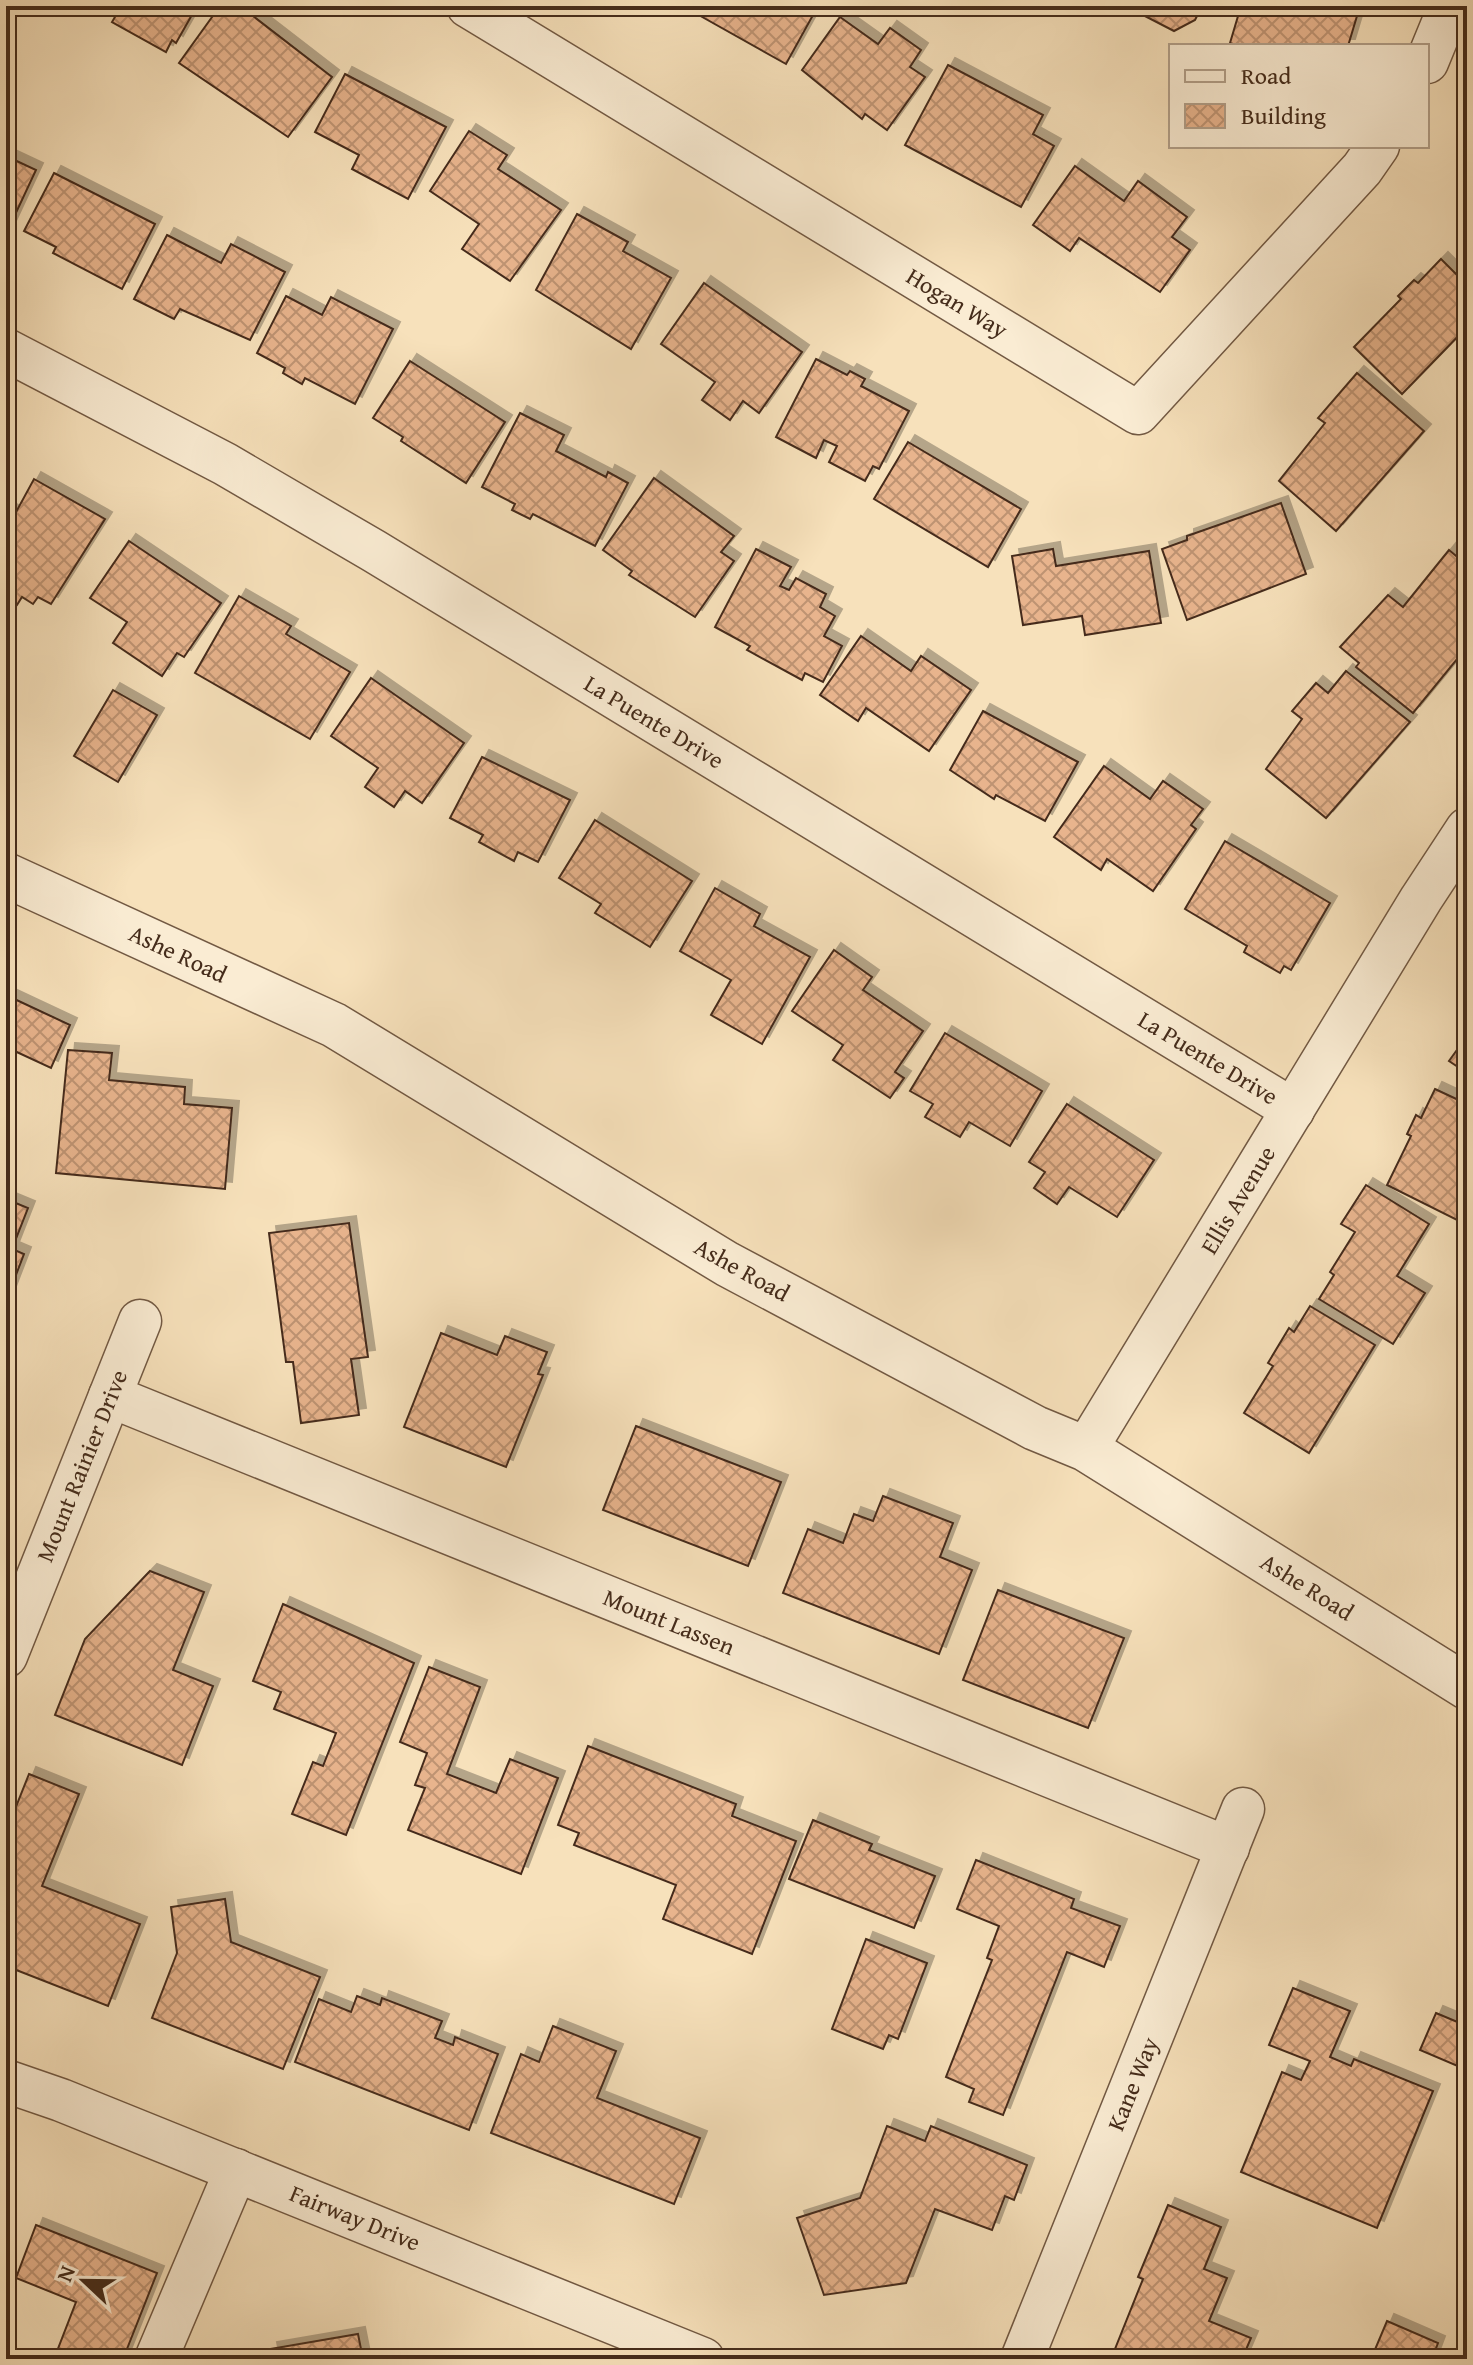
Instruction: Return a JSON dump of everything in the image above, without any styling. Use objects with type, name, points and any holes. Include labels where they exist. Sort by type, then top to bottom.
[{"type":"street","name":"Hogan Way","points":[[468,6],[1138,413],[1351,181],[1376,148]]},
{"type":"street","points":[[1429,57],[1450,6]]},
{"type":"street","name":"La Puente Drive","points":[[6,350],[225,464],[360,543],[1293,1110]]},
{"type":"street","name":"Ellis Avenue","points":[[1086,1449],[1467,829]]},
{"type":"street","name":"Ashe Road","points":[[6,875],[334,1025],[727,1264],[1035,1428],[1086,1449],[1467,1687]]},
{"type":"street","name":"Mount Rainier Drive","points":[[6,1656],[140,1321]]},
{"type":"street","name":"Mount Lassen","points":[[110,1396],[1228,1848]]},
{"type":"street","name":"Kane Way","points":[[1022,2359],[1243,1809]]},
{"type":"street","name":"Fairway Drive","points":[[6,2081],[236,2170],[703,2359]]},
{"type":"street","points":[[156,2359],[236,2170]]},
{"type":"building","points":[[111,6],[197,6],[176,43],[172,40],[166,52],[112,22],[119,10]]},
{"type":"building","points":[[220,6],[240,6],[332,77],[288,137],[179,63]]},
{"type":"building","points":[[690,6],[818,6],[786,64],[688,9]]},
{"type":"building","points":[[1139,6],[1202,6],[1195,20],[1174,31],[1141,14]]},
{"type":"building","points":[[1241,6],[1360,6],[1349,44],[1230,43]]},
{"type":"building","points":[[840,17],[878,44],[890,28],[921,50],[910,67],[925,77],[887,130],[865,114],[862,119],[802,70]]},
{"type":"building","points":[[948,65],[1043,115],[1033,134],[1054,146],[1021,207],[905,145]]},
{"type":"building","points":[[345,74],[446,127],[408,199],[352,169],[359,155],[315,132]]},
{"type":"building","points":[[469,131],[507,155],[498,169],[561,210],[510,281],[462,249],[479,224],[430,191]]},
{"type":"building","points":[[6,156],[36,170],[7,232],[6,231]]},
{"type":"building","points":[[1075,166],[1124,201],[1138,181],[1187,217],[1172,237],[1190,250],[1160,292],[1079,238],[1070,251],[1033,225]]},
{"type":"building","points":[[54,173],[155,224],[122,289],[53,253],[56,247],[24,231]]},
{"type":"building","points":[[577,214],[628,242],[623,251],[671,278],[631,349],[536,290]]},
{"type":"building","points":[[167,235],[221,263],[231,244],[285,272],[250,340],[180,309],[174,319],[134,299]]},
{"type":"building","points":[[1441,259],[1467,285],[1467,327],[1402,394],[1354,347],[1401,299],[1398,296],[1414,280],[1418,283]]},
{"type":"building","points":[[704,283],[802,352],[759,413],[743,401],[730,420],[702,400],[715,382],[661,344]]},
{"type":"building","points":[[286,296],[322,315],[331,297],[393,329],[355,404],[305,378],[302,384],[283,373],[285,368],[257,353]]},
{"type":"building","points":[[816,359],[847,375],[850,371],[865,379],[861,386],[909,411],[879,469],[873,466],[865,481],[829,462],[837,446],[824,440],[816,458],[776,437]]},
{"type":"building","points":[[410,361],[505,422],[466,483],[401,441],[403,437],[373,418]]},
{"type":"building","points":[[1357,373],[1424,431],[1336,531],[1279,481],[1325,423],[1318,418]]},
{"type":"building","points":[[520,413],[564,435],[556,451],[606,477],[608,472],[628,483],[595,546],[533,514],[530,519],[512,510],[515,504],[482,487]]},
{"type":"building","points":[[908,442],[1021,509],[988,567],[874,499]]},
{"type":"building","points":[[654,478],[734,536],[721,552],[734,561],[695,617],[629,575],[632,571],[603,550]]},
{"type":"building","points":[[34,479],[105,519],[51,604],[38,597],[33,604],[22,597],[17,605],[6,599],[6,509],[15,514]]},
{"type":"building","points":[[1281,503],[1306,574],[1187,620],[1162,549],[1187,540],[1187,536]]},
{"type":"building","points":[[129,541],[221,603],[184,657],[177,653],[162,676],[113,643],[127,622],[90,598]]},
{"type":"building","points":[[756,549],[791,567],[780,586],[789,590],[796,578],[826,594],[820,607],[835,616],[824,636],[842,646],[823,682],[805,673],[802,680],[747,650],[750,646],[715,627]]},
{"type":"building","points":[[1053,549],[1056,566],[1149,551],[1161,623],[1085,635],[1082,616],[1023,625],[1012,556]]},
{"type":"building","points":[[1449,550],[1467,565],[1467,656],[1462,653],[1413,713],[1356,667],[1359,663],[1340,647],[1388,595],[1403,607]]},
{"type":"building","points":[[239,596],[291,626],[286,634],[350,672],[310,739],[195,673]]},
{"type":"building","points":[[861,636],[911,671],[921,656],[971,690],[929,751],[866,708],[858,721],[820,695]]},
{"type":"building","points":[[1346,671],[1410,722],[1326,818],[1266,769],[1302,719],[1292,711],[1316,683],[1328,693]]},
{"type":"building","points":[[371,678],[464,743],[422,803],[405,791],[394,807],[365,787],[378,768],[331,736]]},
{"type":"building","points":[[113,690],[157,715],[118,782],[74,756]]},
{"type":"building","points":[[983,711],[1078,762],[1045,821],[996,795],[994,799],[950,770]]},
{"type":"building","points":[[482,757],[570,800],[538,862],[518,852],[514,861],[479,842],[483,835],[450,818]]},
{"type":"building","points":[[1104,766],[1150,799],[1163,781],[1203,809],[1191,825],[1196,829],[1153,891],[1107,859],[1101,870],[1054,837]]},
{"type":"building","points":[[595,820],[692,881],[650,947],[595,913],[601,904],[559,878]]},
{"type":"building","points":[[1225,841],[1330,903],[1291,970],[1284,966],[1280,973],[1244,952],[1247,946],[1185,909]]},
{"type":"building","points":[[715,888],[760,914],[754,926],[810,957],[762,1044],[711,1015],[731,980],[680,951]]},
{"type":"building","points":[[834,950],[872,977],[863,990],[923,1031],[895,1072],[904,1078],[890,1098],[833,1060],[843,1045],[792,1011]]},
{"type":"building","points":[[8,996],[70,1025],[51,1068],[6,1047]]},
{"type":"building","points":[[945,1033],[1042,1091],[1010,1146],[969,1122],[960,1137],[925,1117],[933,1104],[910,1091]]},
{"type":"building","points":[[1467,1036],[1467,1073],[1449,1061]]},
{"type":"building","points":[[68,1050],[112,1053],[109,1080],[185,1087],[184,1104],[232,1108],[225,1189],[56,1173]]},
{"type":"building","points":[[1435,1089],[1467,1104],[1467,1215],[1463,1223],[1387,1185],[1411,1136],[1407,1134],[1416,1115],[1421,1118]]},
{"type":"building","points":[[1067,1104],[1154,1160],[1117,1217],[1069,1187],[1057,1204],[1034,1188],[1045,1172],[1029,1162]]},
{"type":"building","points":[[1366,1185],[1429,1224],[1397,1276],[1425,1293],[1393,1344],[1319,1299],[1334,1275],[1330,1272],[1355,1232],[1341,1224]]},
{"type":"building","points":[[6,1199],[28,1208],[12,1249],[24,1254],[6,1301]]},
{"type":"building","points":[[349,1223],[368,1357],[351,1359],[359,1415],[301,1423],[293,1362],[286,1362],[269,1233]]},
{"type":"building","points":[[1310,1306],[1375,1345],[1309,1453],[1244,1413],[1273,1366],[1268,1363],[1289,1328],[1294,1332]]},
{"type":"building","points":[[441,1333],[497,1355],[505,1336],[547,1352],[538,1374],[543,1375],[506,1467],[404,1427]]},
{"type":"building","points":[[636,1426],[781,1482],[748,1566],[603,1510]]},
{"type":"building","points":[[883,1496],[953,1523],[940,1557],[972,1570],[939,1654],[783,1593],[808,1529],[843,1543],[854,1514],[873,1521]]},
{"type":"building","points":[[150,1571],[204,1592],[173,1670],[213,1686],[182,1765],[55,1715],[85,1639]]},
{"type":"building","points":[[998,1590],[1124,1638],[1088,1728],[963,1680]]},
{"type":"building","points":[[283,1604],[414,1663],[346,1835],[292,1814],[313,1762],[323,1766],[336,1733],[274,1709],[281,1692],[253,1681]]},
{"type":"building","points":[[429,1667],[480,1687],[447,1774],[496,1793],[510,1759],[558,1778],[521,1874],[408,1830],[425,1788],[415,1785],[427,1753],[400,1742]]},
{"type":"building","points":[[588,1746],[736,1804],[732,1816],[796,1841],[752,1954],[663,1919],[676,1885],[574,1845],[579,1833],[558,1825]]},
{"type":"building","points":[[29,1774],[79,1794],[42,1886],[140,1924],[108,2006],[6,1966],[6,1832]]},
{"type":"building","points":[[813,1820],[872,1844],[869,1850],[935,1876],[914,1928],[789,1879]]},
{"type":"building","points":[[976,1860],[1074,1899],[1071,1908],[1120,1926],[1104,1967],[1067,1952],[1003,2115],[969,2102],[974,2089],[946,2077],[992,1960],[987,1958],[999,1926],[957,1909]]},
{"type":"building","points":[[225,1899],[231,1942],[320,1977],[283,2069],[152,2018],[177,1953],[171,1907]]},
{"type":"building","points":[[866,1939],[927,1963],[898,2039],[889,2035],[883,2049],[832,2029]]},
{"type":"building","points":[[1293,1988],[1350,2011],[1330,2057],[1351,2066],[1354,2059],[1433,2091],[1377,2228],[1241,2172],[1282,2072],[1301,2080],[1310,2061],[1269,2045]]},
{"type":"building","points":[[357,1996],[380,2005],[382,1998],[442,2021],[435,2038],[453,2045],[455,2037],[498,2054],[469,2130],[295,2062],[319,1999],[351,2012]]},
{"type":"building","points":[[1436,2013],[1467,2026],[1467,2070],[1420,2050]]},
{"type":"building","points":[[553,2026],[616,2051],[597,2098],[700,2138],[674,2204],[491,2133],[521,2054],[539,2062]]},
{"type":"building","points":[[887,2126],[925,2141],[931,2126],[1027,2165],[1014,2200],[1005,2196],[992,2230],[935,2209],[906,2283],[824,2295],[797,2218],[860,2198]]},
{"type":"building","points":[[1168,2205],[1221,2227],[1204,2269],[1227,2278],[1209,2321],[1251,2338],[1242,2359],[1111,2359],[1143,2279],[1138,2277]]},
{"type":"building","points":[[36,2225],[157,2273],[123,2359],[54,2359],[76,2302],[16,2278]]},
{"type":"building","points":[[1387,2321],[1438,2343],[1432,2359],[1371,2359]]},
{"type":"building","points":[[358,2334],[363,2359],[272,2359],[270,2349]]}]
